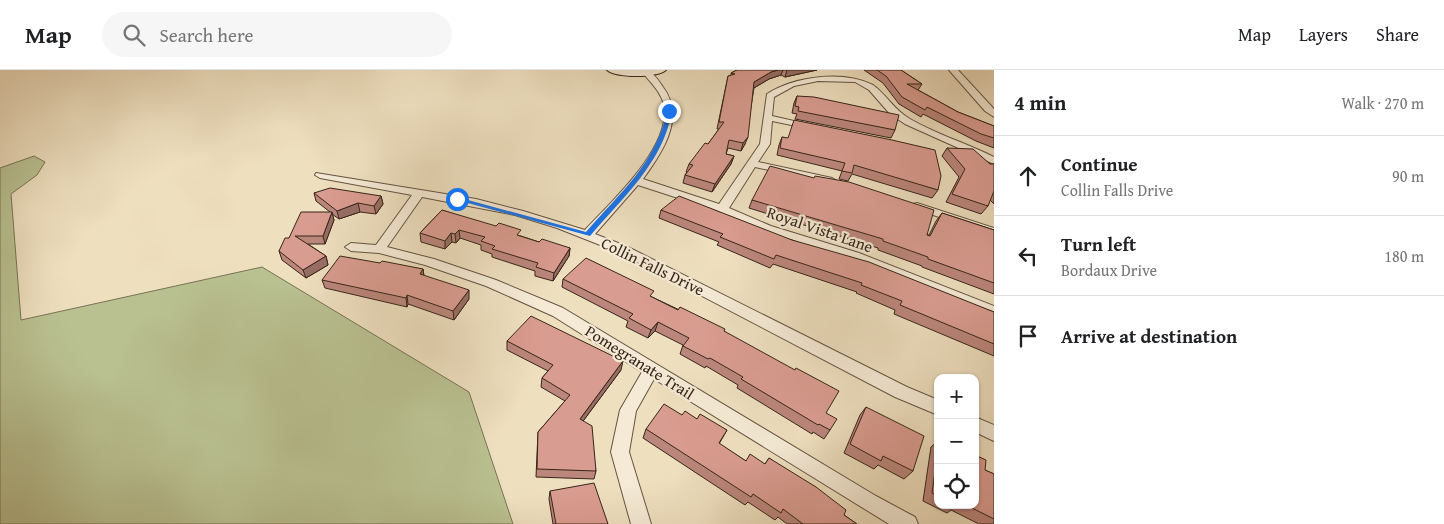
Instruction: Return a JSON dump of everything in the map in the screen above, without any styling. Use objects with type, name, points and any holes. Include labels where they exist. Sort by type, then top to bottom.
[{"type":"street","points":[[613,70],[647,74],[660,70]]},
{"type":"street","points":[[953,70],[994,114]]},
{"type":"street","points":[[588,234],[650,163],[665,132],[669,111],[664,92],[647,74]]},
{"type":"street","points":[[722,210],[754,164],[765,144],[770,96],[779,88],[831,76],[857,79],[870,85],[896,114],[994,161]]},
{"type":"street","points":[[768,118],[823,128]]},
{"type":"street","points":[[754,164],[847,185]]},
{"type":"street","name":"Collin Falls Drive","points":[[320,175],[360,185],[457,199],[588,234],[622,249],[901,392],[934,406]]},
{"type":"street","name":"Royal Vista Lane","points":[[635,180],[722,210],[767,229],[855,256],[994,312]]},
{"type":"street","points":[[379,249],[419,193]]},
{"type":"street","points":[[902,201],[994,232]]},
{"type":"street","name":"Pomegranate Trail","points":[[351,247],[379,249],[428,262],[491,283],[558,312],[869,503],[908,524]]},
{"type":"street","points":[[641,524],[620,452],[628,410],[652,369]]},
{"type":"street","points":[[979,426],[994,433]]},
{"type":"green space","points":[[34,156],[45,162],[37,175],[11,194],[21,320],[262,267],[469,392],[513,524],[0,524],[0,168]]},
{"type":"building","points":[[737,70],[778,70],[754,82],[748,137],[743,143],[729,140],[726,154],[734,156],[715,184],[685,175],[693,165],[689,164],[705,143],[708,144],[724,122],[719,122],[728,76],[735,74],[731,73]]},
{"type":"building","points":[[877,70],[901,70],[922,84],[907,84],[958,112],[994,126],[994,138],[981,134],[927,107],[925,110],[902,97],[886,76]]},
{"type":"building","points":[[797,96],[814,97],[899,115],[895,130],[798,111],[799,107],[795,106]]},
{"type":"building","points":[[794,120],[935,150],[941,176],[938,190],[854,165],[852,173],[842,171],[845,163],[780,148],[782,137],[788,138]]},
{"type":"building","points":[[947,148],[973,149],[990,164],[994,164],[994,191],[988,206],[952,194],[965,169]]},
{"type":"building","points":[[770,166],[814,178],[815,176],[849,182],[934,210],[927,235],[930,236],[942,213],[994,230],[994,283],[928,259],[928,257],[883,241],[883,239],[752,200]]},
{"type":"building","points":[[330,188],[381,196],[374,206],[358,203],[337,211],[314,193]]},
{"type":"building","points":[[679,196],[792,240],[869,262],[994,312],[994,344],[900,305],[902,301],[861,285],[862,283],[776,255],[774,259],[720,237],[723,234],[661,210]]},
{"type":"building","points":[[442,210],[496,226],[499,223],[521,230],[517,235],[539,242],[542,239],[570,248],[554,273],[536,267],[538,263],[492,249],[495,246],[481,241],[485,237],[459,230],[455,234],[451,233],[445,241],[420,233]]},
{"type":"building","points":[[301,212],[332,212],[323,236],[295,236],[326,256],[303,270],[279,251],[285,238],[289,238]]},
{"type":"building","points":[[340,256],[380,263],[382,261],[423,269],[420,274],[469,290],[453,311],[407,295],[406,298],[322,280]]},
{"type":"building","points":[[586,258],[654,291],[650,296],[678,310],[680,307],[725,329],[724,331],[795,370],[796,368],[839,391],[826,413],[837,419],[830,430],[818,425],[741,379],[743,377],[710,358],[708,359],[683,346],[689,338],[658,322],[651,330],[629,318],[633,314],[563,279]]},
{"type":"building","points":[[531,316],[623,361],[580,419],[592,426],[596,471],[537,469],[538,432],[570,395],[542,378],[553,365],[507,341]]},
{"type":"building","points":[[664,404],[682,415],[685,411],[697,419],[700,414],[727,430],[719,443],[746,461],[750,454],[765,464],[769,458],[816,487],[846,510],[844,515],[857,524],[803,524],[783,509],[781,513],[753,494],[751,497],[646,429]]},
{"type":"building","points":[[866,407],[924,436],[913,471],[883,456],[881,461],[850,444]]},
{"type":"building","points":[[979,457],[986,460],[985,470],[994,474],[994,519],[974,509],[979,509]]},
{"type":"building","points":[[594,483],[608,524],[556,524],[550,491]]},
{"type":"route","points":[[457,199],[588,234],[650,163],[665,132],[669,111]]}]
